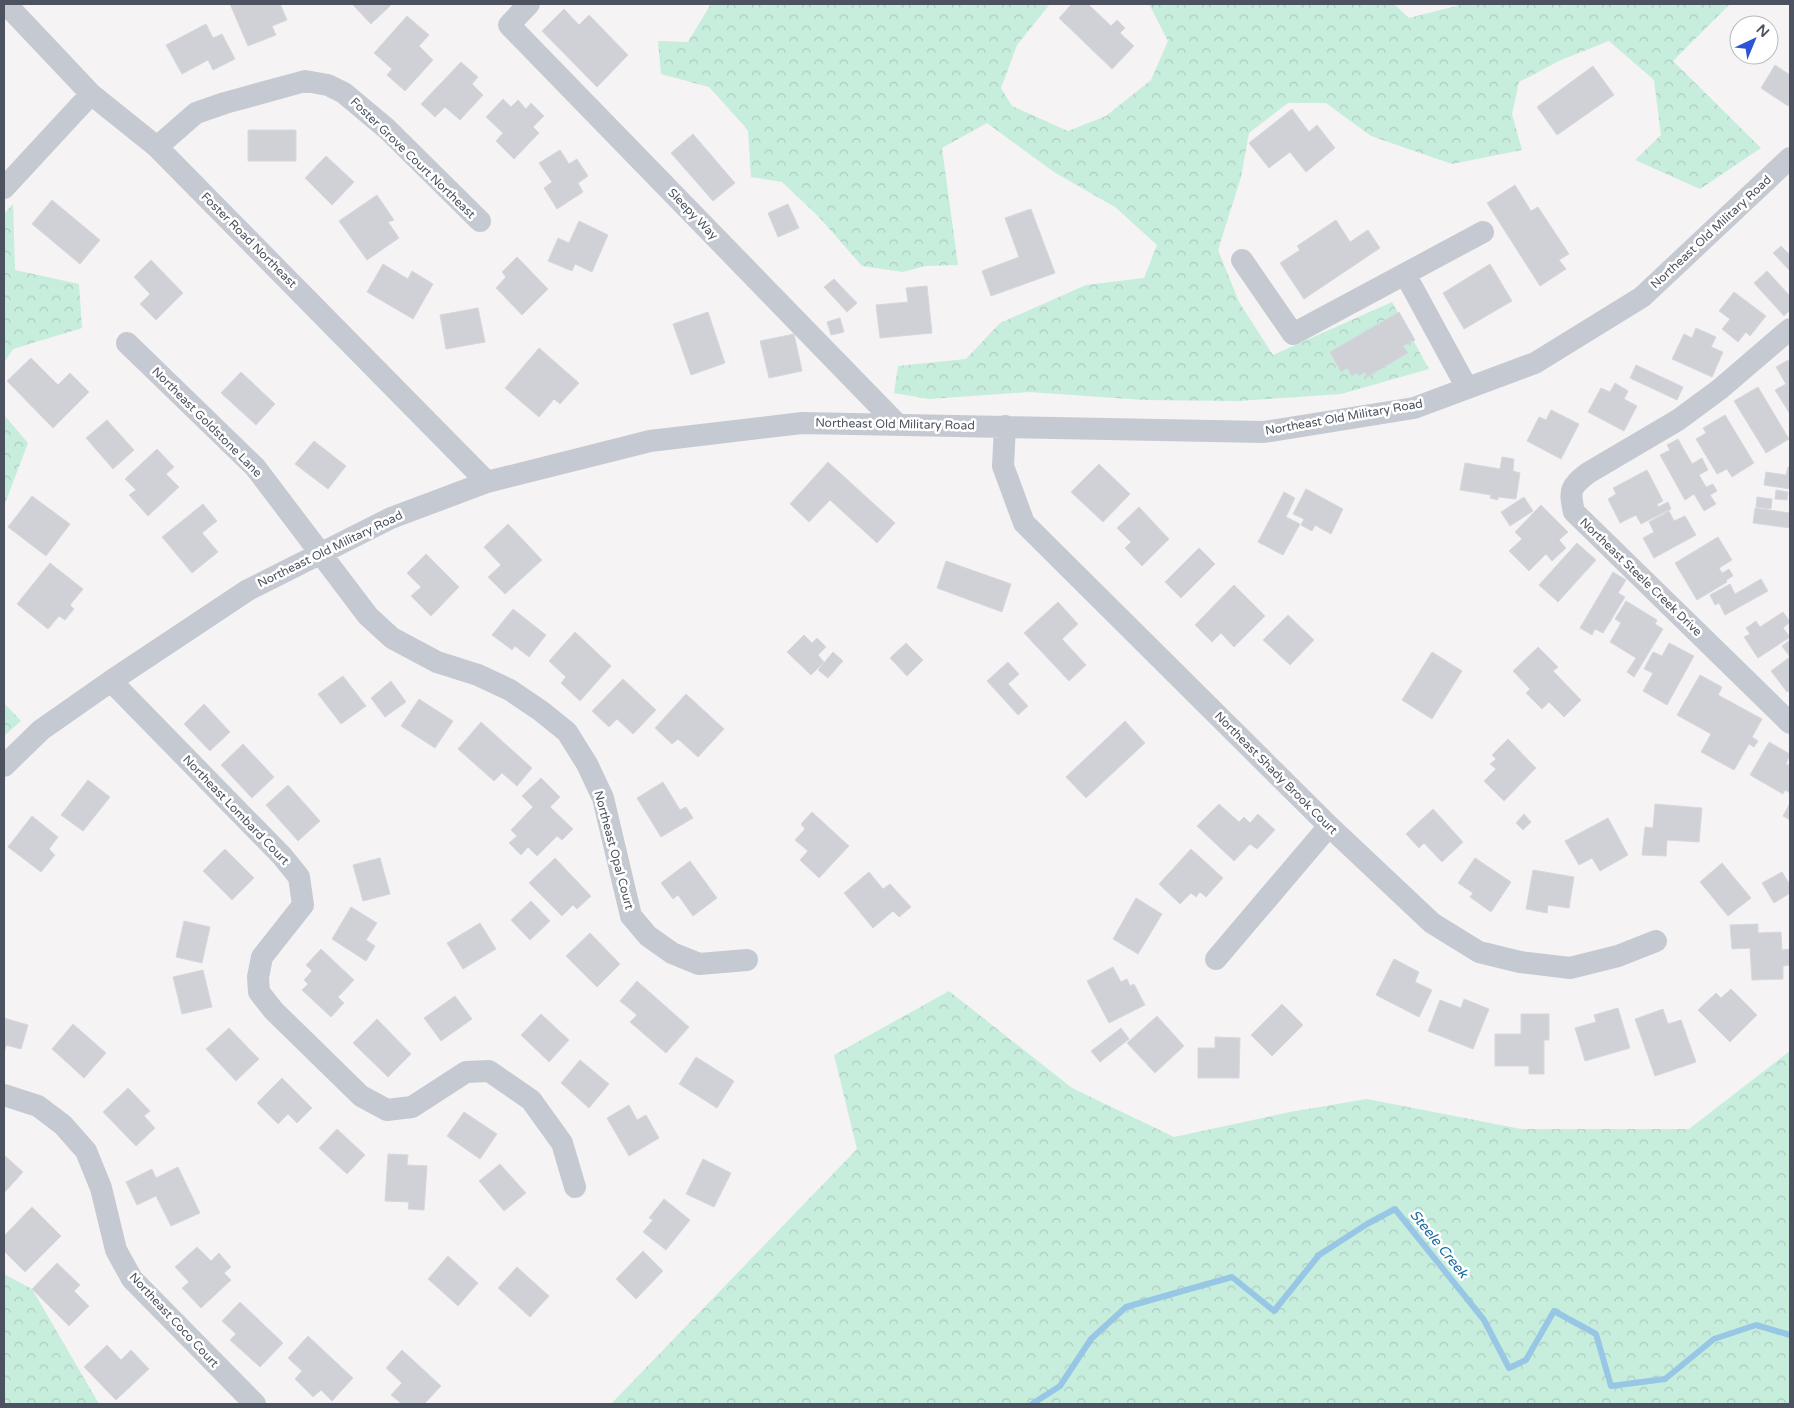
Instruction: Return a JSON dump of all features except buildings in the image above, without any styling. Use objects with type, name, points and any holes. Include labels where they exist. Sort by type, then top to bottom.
[{"type":"street","name":"Foster Road Northeast","points":[[6,4],[91,94],[157,147],[488,482]]},
{"type":"street","name":"Sleepy Way","points":[[530,4],[509,25],[897,424]]},
{"type":"street","name":"Foster Grove Court Northeast","points":[[157,147],[196,113],[225,102],[305,81],[328,85],[344,92],[387,130],[480,222]]},
{"type":"street","points":[[4,188],[91,94]]},
{"type":"street","name":"Northeast Old Military Road","points":[[4,766],[41,730],[248,590],[390,518],[488,482],[650,441],[802,423],[1264,432],[1414,408],[1536,363],[1642,297],[1790,158]]},
{"type":"street","points":[[1242,260],[1293,334],[1482,232]]},
{"type":"street","points":[[1405,274],[1467,388]]},
{"type":"street","name":"Northeast Steele Creek Drive","points":[[1790,329],[1720,389],[1678,420],[1588,472],[1577,482],[1570,495],[1574,512],[1790,723]]},
{"type":"street","name":"Northeast Goldstone Lane","points":[[127,343],[255,467],[320,553]]},
{"type":"street","name":"Northeast Shady Brook Court","points":[[1004,426],[1003,466],[1024,523],[1329,826],[1432,923],[1478,952],[1520,962],[1570,968],[1618,956],[1656,941]]},
{"type":"street","name":"Northeast Opal Court","points":[[320,553],[368,616],[392,638],[437,662],[478,675],[510,690],[567,732],[587,764],[603,798],[631,916],[648,936],[672,953],[699,964],[747,960]]},
{"type":"street","name":"Northeast Lombard Court","points":[[111,681],[282,856],[299,877],[303,905],[262,957],[258,977],[259,992],[274,1011],[361,1096],[387,1110],[412,1107],[466,1072],[489,1071],[531,1100],[562,1143],[575,1187]]},
{"type":"street","points":[[1216,959],[1329,826]]},
{"type":"street","name":"Northeast Coco Court","points":[[4,1095],[38,1106],[63,1125],[86,1151],[100,1188],[116,1250],[132,1279],[255,1404]]},
{"type":"green space","points":[[711,4],[1050,4],[1017,45],[1001,88],[1012,106],[1068,131],[1106,116],[1151,80],[1168,41],[1149,4],[1394,4],[1409,18],[1464,4],[1730,4],[1673,61],[1761,148],[1700,189],[1635,160],[1661,135],[1654,80],[1609,41],[1561,60],[1519,82],[1512,114],[1522,150],[1452,164],[1371,136],[1326,103],[1288,103],[1249,133],[1241,177],[1218,250],[1239,302],[1273,355],[1392,302],[1429,369],[1341,394],[1237,401],[1144,400],[1029,392],[929,399],[894,393],[898,366],[966,359],[1000,323],[1086,285],[1144,278],[1157,245],[1115,207],[1054,172],[987,123],[942,148],[958,265],[925,266],[903,272],[862,266],[819,217],[782,182],[751,177],[748,130],[709,87],[661,74],[658,41],[688,42]]},
{"type":"green space","points":[[13,204],[15,270],[79,284],[82,328],[13,349],[4,363],[4,214]]},
{"type":"green space","points":[[4,415],[28,443],[4,506]]},
{"type":"green space","points":[[4,703],[21,721],[4,736]]},
{"type":"green space","points":[[949,991],[1072,1088],[1174,1137],[1290,1112],[1367,1099],[1521,1129],[1689,1129],[1790,1051],[1790,1404],[611,1404],[857,1149],[834,1055]]},
{"type":"green space","points":[[4,1274],[32,1289],[99,1404],[4,1404]]},
{"type":"waterway","name":"Steele Creek","points":[[1032,1404],[1060,1386],[1091,1339],[1126,1307],[1232,1277],[1274,1311],[1319,1255],[1367,1224],[1395,1209],[1484,1320],[1509,1368],[1526,1360],[1554,1311],[1596,1334],[1611,1386],[1665,1379],[1714,1339],[1756,1325],[1790,1335]]}]
